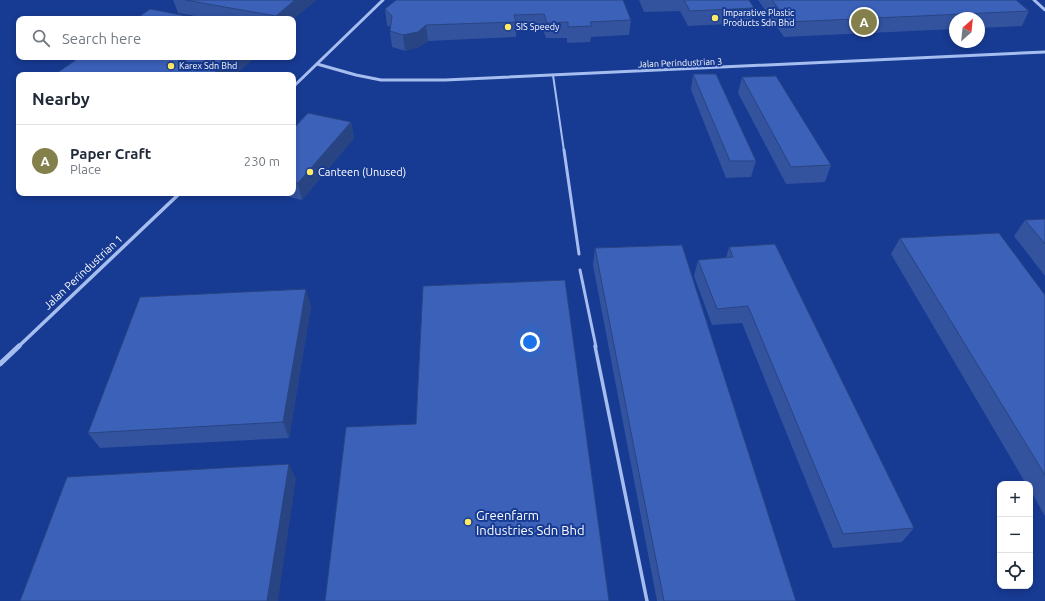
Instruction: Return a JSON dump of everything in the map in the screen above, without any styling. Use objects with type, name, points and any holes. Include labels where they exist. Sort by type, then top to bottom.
[{"type":"street","points":[[296,84],[383,0]]},
{"type":"street","points":[[1034,0],[1045,10]]},
{"type":"street","name":"Jalan Perindustrian 3","points":[[317,64],[356,76],[381,80],[445,80],[1045,52]]},
{"type":"street","name":"Jalan Perindustrian 1","points":[[0,364],[177,196]]},
{"type":"lane","points":[[553,75],[579,254]]},
{"type":"lane","points":[[580,270],[647,601]]},
{"type":"building","points":[[185,0],[295,0],[276,16]]},
{"type":"building","points":[[396,0],[623,0],[631,20],[590,22],[592,26],[568,27],[568,22],[547,23],[544,14],[514,15],[516,22],[426,25],[418,32],[403,35],[390,31],[392,16],[385,9]]},
{"type":"building","points":[[684,0],[749,0],[754,8],[690,11]]},
{"type":"building","points":[[772,0],[1016,0],[1029,11],[985,13],[949,12],[949,15],[788,22]]},
{"type":"building","points":[[150,9],[186,16],[140,16]]},
{"type":"building","points":[[76,60],[230,60],[216,72],[58,72]]},
{"type":"building","points":[[693,74],[716,74],[756,161],[730,161]]},
{"type":"building","points":[[776,76],[831,165],[791,167],[742,77]]},
{"type":"building","points":[[308,113],[351,122],[298,183],[296,183],[296,126]]},
{"type":"building","points":[[1045,219],[1045,244],[1025,220]]},
{"type":"building","points":[[999,233],[1045,295],[1045,475],[900,238]]},
{"type":"building","points":[[775,244],[914,528],[843,534],[748,306],[717,309],[698,260],[733,257],[729,247]]},
{"type":"building","points":[[682,245],[796,601],[664,601],[595,248]]},
{"type":"building","name":"Greenfarm Industries Sdn Bhd","points":[[565,280],[609,601],[325,601],[346,427],[416,424],[423,286]]},
{"type":"building","points":[[306,289],[283,422],[88,433],[140,297]]},
{"type":"building","points":[[289,464],[267,601],[20,601],[67,477]]},
{"type":"place","name":"Imparative Plastic Products Sdn Bhd","points":[[715,18]]},
{"type":"place","name":"Paper Craft","points":[[864,22]]},
{"type":"place","name":"SIS Speedy","points":[[508,27]]},
{"type":"place","name":"Karex Sdn Bhd","points":[[171,66]]},
{"type":"place","name":"Canteen (Unused)","points":[[310,172]]},
{"type":"place","name":"Greenfarm Industries Sdn Bhd","points":[[468,522]]}]
